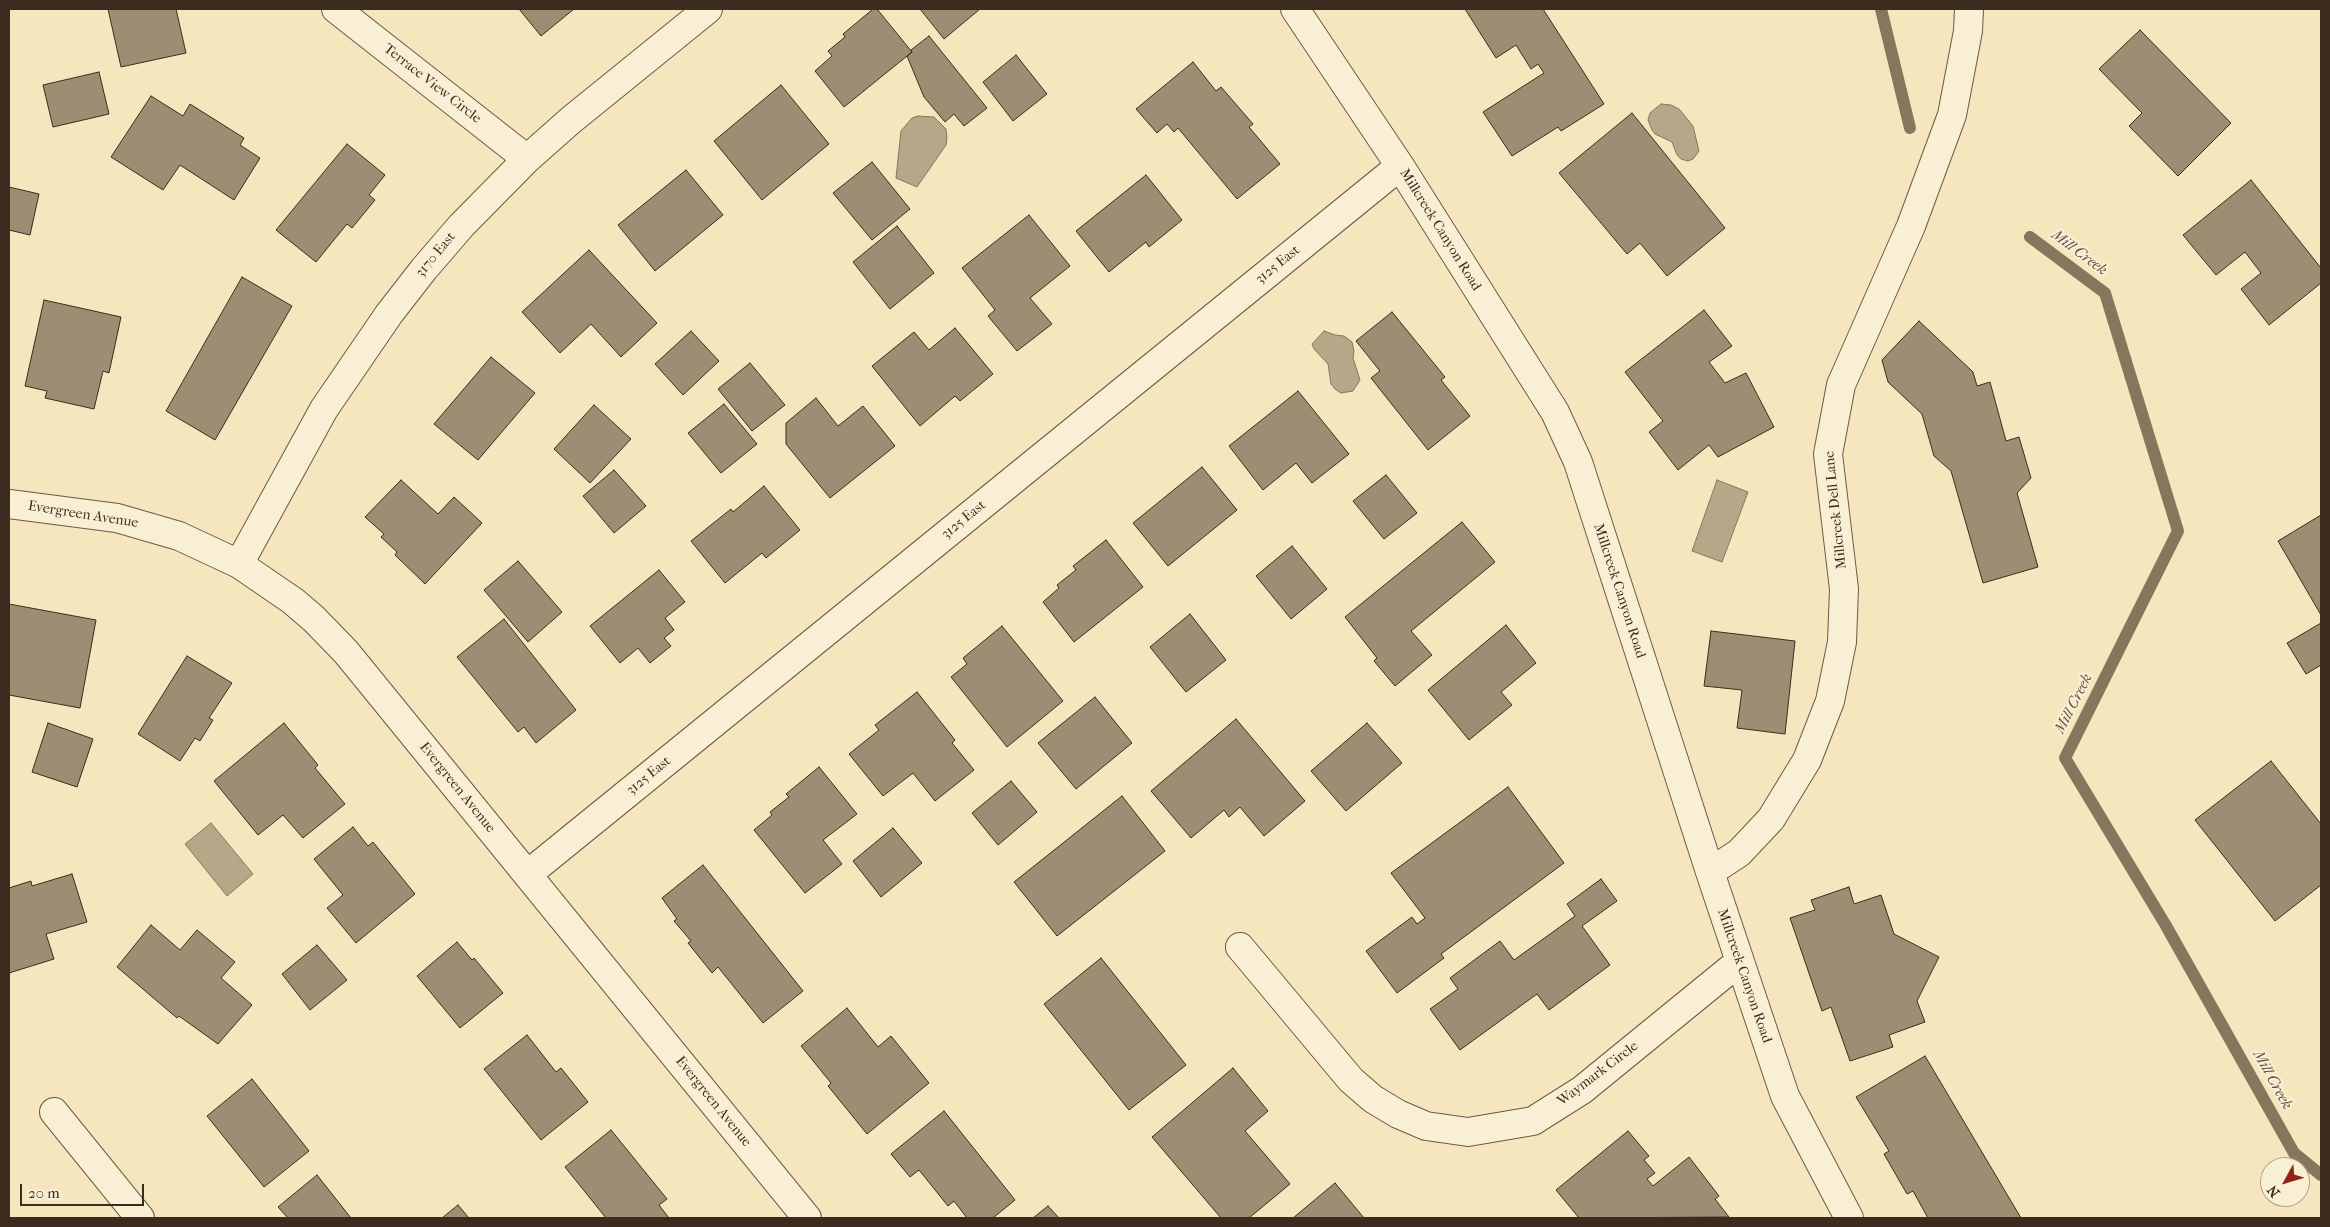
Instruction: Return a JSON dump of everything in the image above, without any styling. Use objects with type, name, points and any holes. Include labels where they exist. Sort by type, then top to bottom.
[{"type":"street","name":"Terrace View Circle","points":[[336,9],[527,159]]},
{"type":"street","name":"3170 East","points":[[239,564],[324,409],[389,314],[461,226],[527,159],[571,120],[708,9]]},
{"type":"street","name":"Millcreek Canyon Road","points":[[1295,9],[1400,166],[1555,412],[1578,462],[1739,962],[1785,1096],[1849,1218]]},
{"type":"street","name":"Millcreek Dell Lane","points":[[1710,872],[1739,853],[1771,819],[1807,760],[1830,701],[1842,642],[1844,589],[1828,454],[1841,384],[1911,226],[1952,115],[1968,31],[1969,9]]},
{"type":"street","name":"3125 East","points":[[528,874],[1400,166]]},
{"type":"street","name":"Evergreen Avenue","points":[[9,504],[117,518],[179,536],[239,564],[293,600],[333,637],[807,1218]]},
{"type":"street","name":"Waymark Circle","points":[[1240,947],[1351,1080],[1373,1099],[1398,1114],[1426,1126],[1468,1132],[1533,1121],[1582,1090],[1739,962]]},
{"type":"street","points":[[54,1112],[140,1218]]},
{"type":"shaded area","points":[[1661,104],[1671,105],[1679,109],[1693,126],[1699,151],[1693,159],[1688,161],[1681,159],[1677,155],[1672,142],[1655,134],[1652,130],[1648,120],[1650,113]]},
{"type":"shaded area","points":[[918,116],[934,117],[946,129],[947,138],[946,145],[917,187],[896,178],[901,131],[912,118]]},
{"type":"shaded area","points":[[1324,331],[1344,336],[1352,342],[1353,358],[1360,380],[1353,391],[1341,393],[1335,389],[1331,384],[1328,364],[1314,349],[1312,344]]},
{"type":"shaded area","points":[[1717,480],[1748,492],[1722,562],[1692,551]]},
{"type":"shaded area","points":[[211,823],[253,874],[227,896],[185,844]]},
{"type":"building","points":[[108,9],[176,9],[186,53],[121,67]]},
{"type":"building","points":[[519,9],[574,9],[541,36]]},
{"type":"building","points":[[873,9],[877,9],[912,52],[844,107],[815,71],[832,56],[828,51],[845,37],[843,34]]},
{"type":"building","points":[[920,9],[980,9],[944,39]]},
{"type":"building","points":[[1465,9],[1543,9],[1604,104],[1561,131],[1558,127],[1512,156],[1483,112],[1544,73],[1538,64],[1531,69],[1516,45],[1496,58]]},
{"type":"building","points":[[2140,30],[2231,123],[2178,176],[2129,126],[2142,113],[2099,69]]},
{"type":"building","points":[[929,36],[987,108],[964,126],[954,114],[945,122],[924,97],[907,56],[912,52],[911,50]]},
{"type":"building","points":[[1016,55],[1047,94],[1013,121],[983,82]]},
{"type":"building","points":[[1193,62],[1216,91],[1221,87],[1253,124],[1249,127],[1280,164],[1237,199],[1178,128],[1174,132],[1167,124],[1157,133],[1136,109]]},
{"type":"building","points":[[99,72],[109,114],[53,127],[43,85]]},
{"type":"building","points":[[781,85],[829,144],[762,200],[714,141]]},
{"type":"building","points":[[151,96],[183,116],[190,104],[244,138],[240,145],[260,158],[234,200],[180,165],[163,190],[111,157]]},
{"type":"building","points":[[1632,113],[1725,228],[1667,276],[1640,243],[1627,254],[1559,173]]},
{"type":"building","points":[[347,144],[385,175],[369,195],[375,200],[352,228],[347,224],[316,262],[276,230]]},
{"type":"building","points":[[872,162],[910,209],[872,240],[833,193]]},
{"type":"building","points":[[686,170],[723,215],[655,271],[618,225]]},
{"type":"building","points":[[1146,175],[1182,220],[1149,247],[1146,242],[1109,272],[1076,231]]},
{"type":"building","points":[[2251,180],[2321,268],[2321,283],[2269,325],[2241,289],[2261,273],[2245,252],[2216,275],[2183,235]]},
{"type":"building","points":[[9,187],[39,194],[30,235],[9,230]]},
{"type":"building","points":[[1029,215],[1070,266],[1030,298],[1052,324],[1017,351],[988,316],[995,310],[962,268]]},
{"type":"building","points":[[897,226],[934,273],[890,309],[853,262]]},
{"type":"building","points":[[589,250],[657,323],[621,357],[591,324],[560,353],[522,312]]},
{"type":"building","points":[[242,277],[292,306],[215,440],[166,411]]},
{"type":"building","points":[[44,300],[121,317],[109,373],[103,371],[94,409],[45,398],[47,391],[25,386]]},
{"type":"building","points":[[1704,310],[1732,346],[1709,362],[1725,383],[1746,373],[1774,427],[1718,457],[1709,445],[1678,470],[1649,432],[1663,421],[1625,372]]},
{"type":"building","points":[[1392,312],[1445,377],[1441,380],[1470,416],[1428,450],[1371,378],[1380,371],[1356,341]]},
{"type":"building","points":[[1919,321],[1973,372],[1977,386],[1990,382],[2006,441],[2019,437],[2031,478],[2017,493],[2038,567],[1983,583],[1951,471],[1934,456],[1922,414],[1888,382],[1882,360]]},
{"type":"building","points":[[955,328],[993,374],[960,401],[955,396],[920,426],[872,366],[914,332],[929,350]]},
{"type":"building","points":[[691,331],[719,361],[683,395],[655,364]]},
{"type":"building","points":[[491,357],[535,393],[478,460],[434,424]]},
{"type":"building","points":[[750,363],[785,405],[752,431],[718,389]]},
{"type":"building","points":[[1298,391],[1349,454],[1312,483],[1296,463],[1263,490],[1229,446]]},
{"type":"building","points":[[816,398],[838,426],[863,406],[895,446],[830,498],[786,444],[786,423]]},
{"type":"building","points":[[724,404],[757,444],[721,473],[688,433]]},
{"type":"building","points":[[594,405],[631,439],[590,483],[554,449]]},
{"type":"building","points":[[1202,467],[1237,510],[1168,566],[1133,523]]},
{"type":"building","points":[[614,470],[646,506],[614,533],[583,496]]},
{"type":"building","points":[[1386,475],[1417,513],[1384,539],[1353,501]]},
{"type":"building","points":[[401,480],[438,514],[454,497],[482,523],[425,584],[395,555],[397,552],[381,537],[384,534],[365,517]]},
{"type":"building","points":[[764,486],[800,530],[766,558],[762,553],[725,583],[691,541],[731,509],[733,512]]},
{"type":"building","points":[[2321,515],[2321,615],[2278,541]]},
{"type":"building","points":[[1462,522],[1495,562],[1411,631],[1432,655],[1395,686],[1374,661],[1377,658],[1345,617]]},
{"type":"building","points":[[1106,540],[1143,587],[1074,642],[1043,602],[1059,588],[1057,585],[1076,570],[1073,566]]},
{"type":"building","points":[[1292,546],[1327,589],[1291,619],[1256,576]]},
{"type":"building","points":[[518,561],[562,612],[528,642],[484,590]]},
{"type":"building","points":[[659,570],[685,602],[665,618],[674,630],[664,638],[671,646],[650,663],[638,648],[620,663],[590,626]]},
{"type":"building","points":[[9,604],[96,620],[80,708],[9,695]]},
{"type":"building","points":[[1190,614],[1226,660],[1186,692],[1150,647]]},
{"type":"building","points":[[504,619],[576,710],[536,743],[524,727],[518,732],[457,657]]},
{"type":"building","points":[[2321,623],[2321,665],[2306,674],[2287,643]]},
{"type":"building","points":[[1506,625],[1536,663],[1501,692],[1512,705],[1469,740],[1428,690]]},
{"type":"building","points":[[1002,626],[1063,701],[1007,747],[951,677],[967,664],[963,658]]},
{"type":"building","points":[[1711,631],[1795,641],[1785,734],[1737,728],[1742,690],[1704,686]]},
{"type":"building","points":[[187,656],[232,683],[209,718],[213,720],[200,741],[195,738],[180,761],[138,734]]},
{"type":"building","points":[[917,692],[955,740],[952,743],[974,770],[935,801],[913,773],[883,796],[849,754],[879,730],[875,725]]},
{"type":"building","points":[[1095,697],[1132,743],[1076,789],[1038,743]]},
{"type":"building","points":[[1236,719],[1305,801],[1264,836],[1240,807],[1229,817],[1224,810],[1191,838],[1151,791]]},
{"type":"building","points":[[48,723],[93,739],[77,787],[32,772]]},
{"type":"building","points":[[284,723],[318,765],[315,768],[345,804],[303,838],[283,815],[258,835],[214,781]]},
{"type":"building","points":[[1367,723],[1402,763],[1346,811],[1311,771]]},
{"type":"building","points":[[2271,761],[2321,824],[2321,885],[2275,921],[2195,820]]},
{"type":"building","points":[[819,767],[857,814],[823,840],[842,864],[805,893],[754,830],[772,815],[770,812],[789,797],[786,794]]},
{"type":"building","points":[[1011,781],[1037,812],[998,845],[972,813]]},
{"type":"building","points":[[1508,787],[1564,863],[1441,954],[1444,958],[1397,993],[1366,951],[1412,917],[1417,924],[1425,918],[1391,873]]},
{"type":"building","points":[[1122,796],[1165,851],[1057,936],[1014,882]]},
{"type":"building","points":[[353,827],[368,846],[373,842],[415,894],[356,943],[327,908],[343,895],[314,859]]},
{"type":"building","points":[[893,828],[922,863],[881,897],[853,861]]},
{"type":"building","points":[[703,865],[803,991],[763,1023],[718,967],[712,973],[688,943],[691,941],[674,921],[677,919],[662,898]]},
{"type":"building","points":[[72,874],[87,922],[46,934],[54,959],[9,973],[9,888],[31,881],[32,886]]},
{"type":"building","points":[[1601,879],[1617,901],[1582,926],[1610,965],[1549,1010],[1537,994],[1460,1050],[1430,1009],[1458,989],[1450,978],[1500,941],[1514,960],[1575,916],[1567,904]]},
{"type":"building","points":[[1849,887],[1854,904],[1881,895],[1894,934],[1939,957],[1917,1001],[1925,1022],[1889,1035],[1893,1047],[1850,1061],[1831,1007],[1822,1011],[1790,918],[1815,910],[1811,900]]},
{"type":"building","points":[[151,925],[180,950],[197,930],[235,962],[221,978],[252,1005],[218,1044],[179,1016],[177,1018],[117,967]]},
{"type":"building","points":[[457,942],[472,960],[474,958],[503,993],[460,1028],[417,976]]},
{"type":"building","points":[[317,945],[347,980],[310,1010],[282,974]]},
{"type":"building","points":[[1101,958],[1186,1065],[1129,1110],[1044,1004]]},
{"type":"building","points":[[847,1008],[878,1047],[891,1036],[929,1083],[867,1134],[828,1086],[831,1083],[801,1046]]},
{"type":"building","points":[[527,1035],[556,1072],[561,1068],[588,1102],[541,1140],[484,1069]]},
{"type":"building","points":[[1925,1056],[2021,1218],[1928,1218],[1913,1191],[1907,1194],[1884,1154],[1889,1151],[1856,1097]]},
{"type":"building","points":[[1233,1068],[1268,1111],[1245,1131],[1290,1184],[1249,1218],[1221,1218],[1152,1137]]},
{"type":"building","points":[[252,1079],[309,1151],[264,1187],[207,1116]]},
{"type":"building","points":[[944,1111],[1015,1200],[993,1218],[967,1218],[954,1201],[948,1206],[919,1170],[910,1177],[891,1154]]},
{"type":"building","points":[[611,1130],[667,1199],[659,1205],[669,1218],[606,1218],[565,1167]]},
{"type":"building","points":[[1628,1131],[1649,1156],[1644,1160],[1655,1173],[1647,1179],[1653,1186],[1689,1157],[1719,1196],[1715,1199],[1729,1217],[1579,1218],[1556,1190]]},
{"type":"building","points":[[317,1175],[351,1218],[288,1218],[278,1207]]},
{"type":"building","points":[[1335,1183],[1364,1218],[1293,1218]]},
{"type":"building","points":[[458,1205],[469,1218],[442,1218]]},
{"type":"building","points":[[1048,1206],[1059,1218],[1033,1218]]},
{"type":"waterway","name":"Mill Creek","points":[[1881,9],[1910,128]]},
{"type":"waterway","name":"Mill Creek","points":[[2030,237],[2105,293],[2178,531],[2065,758],[2165,924],[2294,1153],[2321,1175]]}]
